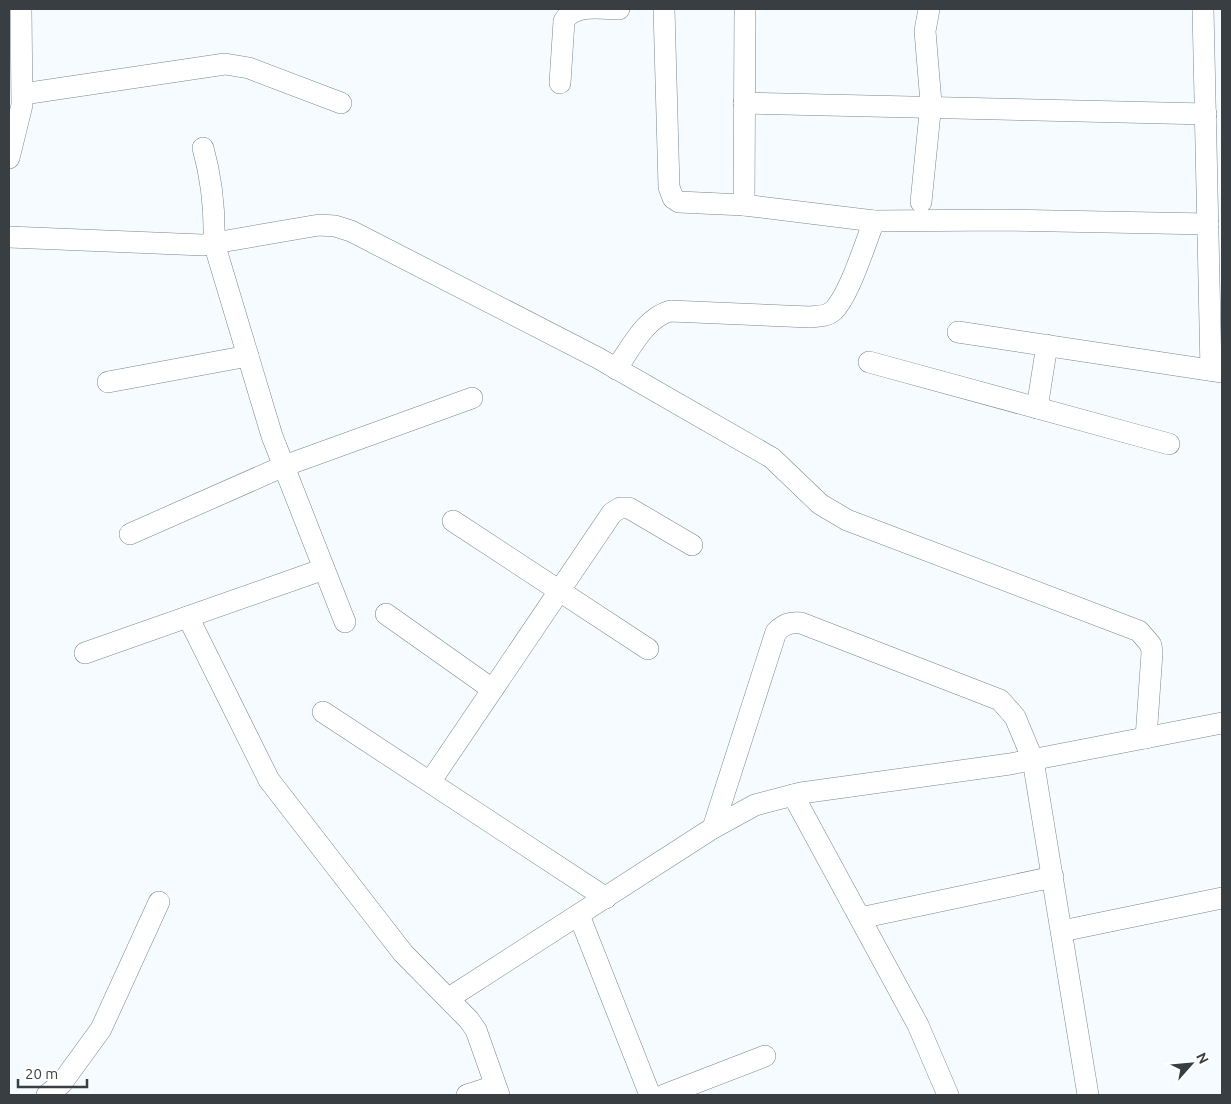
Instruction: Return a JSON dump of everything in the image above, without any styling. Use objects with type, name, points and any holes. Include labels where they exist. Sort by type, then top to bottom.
[{"type":"street","points":[[9,20],[14,9]]},
{"type":"street","points":[[9,158],[20,117],[23,94],[21,9]]},
{"type":"street","points":[[560,84],[564,21],[568,14],[579,9],[620,9]]},
{"type":"street","points":[[664,9],[671,193],[679,202],[744,205],[874,221],[912,214],[1208,224]]},
{"type":"street","points":[[744,205],[745,9]]},
{"type":"street","points":[[912,214],[925,31],[929,9]]},
{"type":"street","points":[[958,332],[1217,371],[1208,224],[1203,9]]},
{"type":"street","points":[[23,94],[225,64],[249,68],[341,103]]},
{"type":"street","points":[[744,103],[1206,114]]},
{"type":"street","points":[[204,148],[211,177],[215,210],[214,243],[284,466],[345,622]]},
{"type":"street","points":[[616,369],[651,321],[659,314],[670,311],[810,316],[824,316],[832,312],[844,296],[874,221]]},
{"type":"street","points":[[9,237],[191,244],[214,243],[319,225],[335,226],[352,231],[616,369],[772,458],[820,504],[847,520],[1139,631],[1151,645],[1152,653],[1146,738]]},
{"type":"street","points":[[1037,408],[1047,345]]},
{"type":"street","points":[[108,382],[248,356]]},
{"type":"street","points":[[869,362],[1169,444]]},
{"type":"street","points":[[130,534],[284,466],[472,398]]},
{"type":"street","points":[[430,782],[606,520],[620,508],[629,508],[692,545]]},
{"type":"street","points":[[453,522],[648,648]]},
{"type":"street","points":[[85,653],[324,568]]},
{"type":"street","points":[[386,614],[492,689]]},
{"type":"street","points":[[188,617],[270,780],[412,963],[432,984],[449,998],[476,1030],[497,1090],[466,1095]]},
{"type":"street","points":[[714,828],[776,632],[783,625],[792,622],[801,623],[1000,700],[1015,717],[1033,760],[1088,1095]]},
{"type":"street","points":[[323,712],[598,892]]},
{"type":"street","points":[[449,998],[579,915],[598,892],[755,805],[793,795],[1033,760],[1222,723]]},
{"type":"street","points":[[793,795],[928,1044],[948,1095]]},
{"type":"street","points":[[860,918],[1053,877]]},
{"type":"street","points":[[1062,931],[1222,898]]},
{"type":"street","points":[[47,1095],[61,1084],[101,1029],[159,902]]},
{"type":"street","points":[[579,915],[650,1095]]},
{"type":"street","points":[[664,1095],[765,1056]]}]
